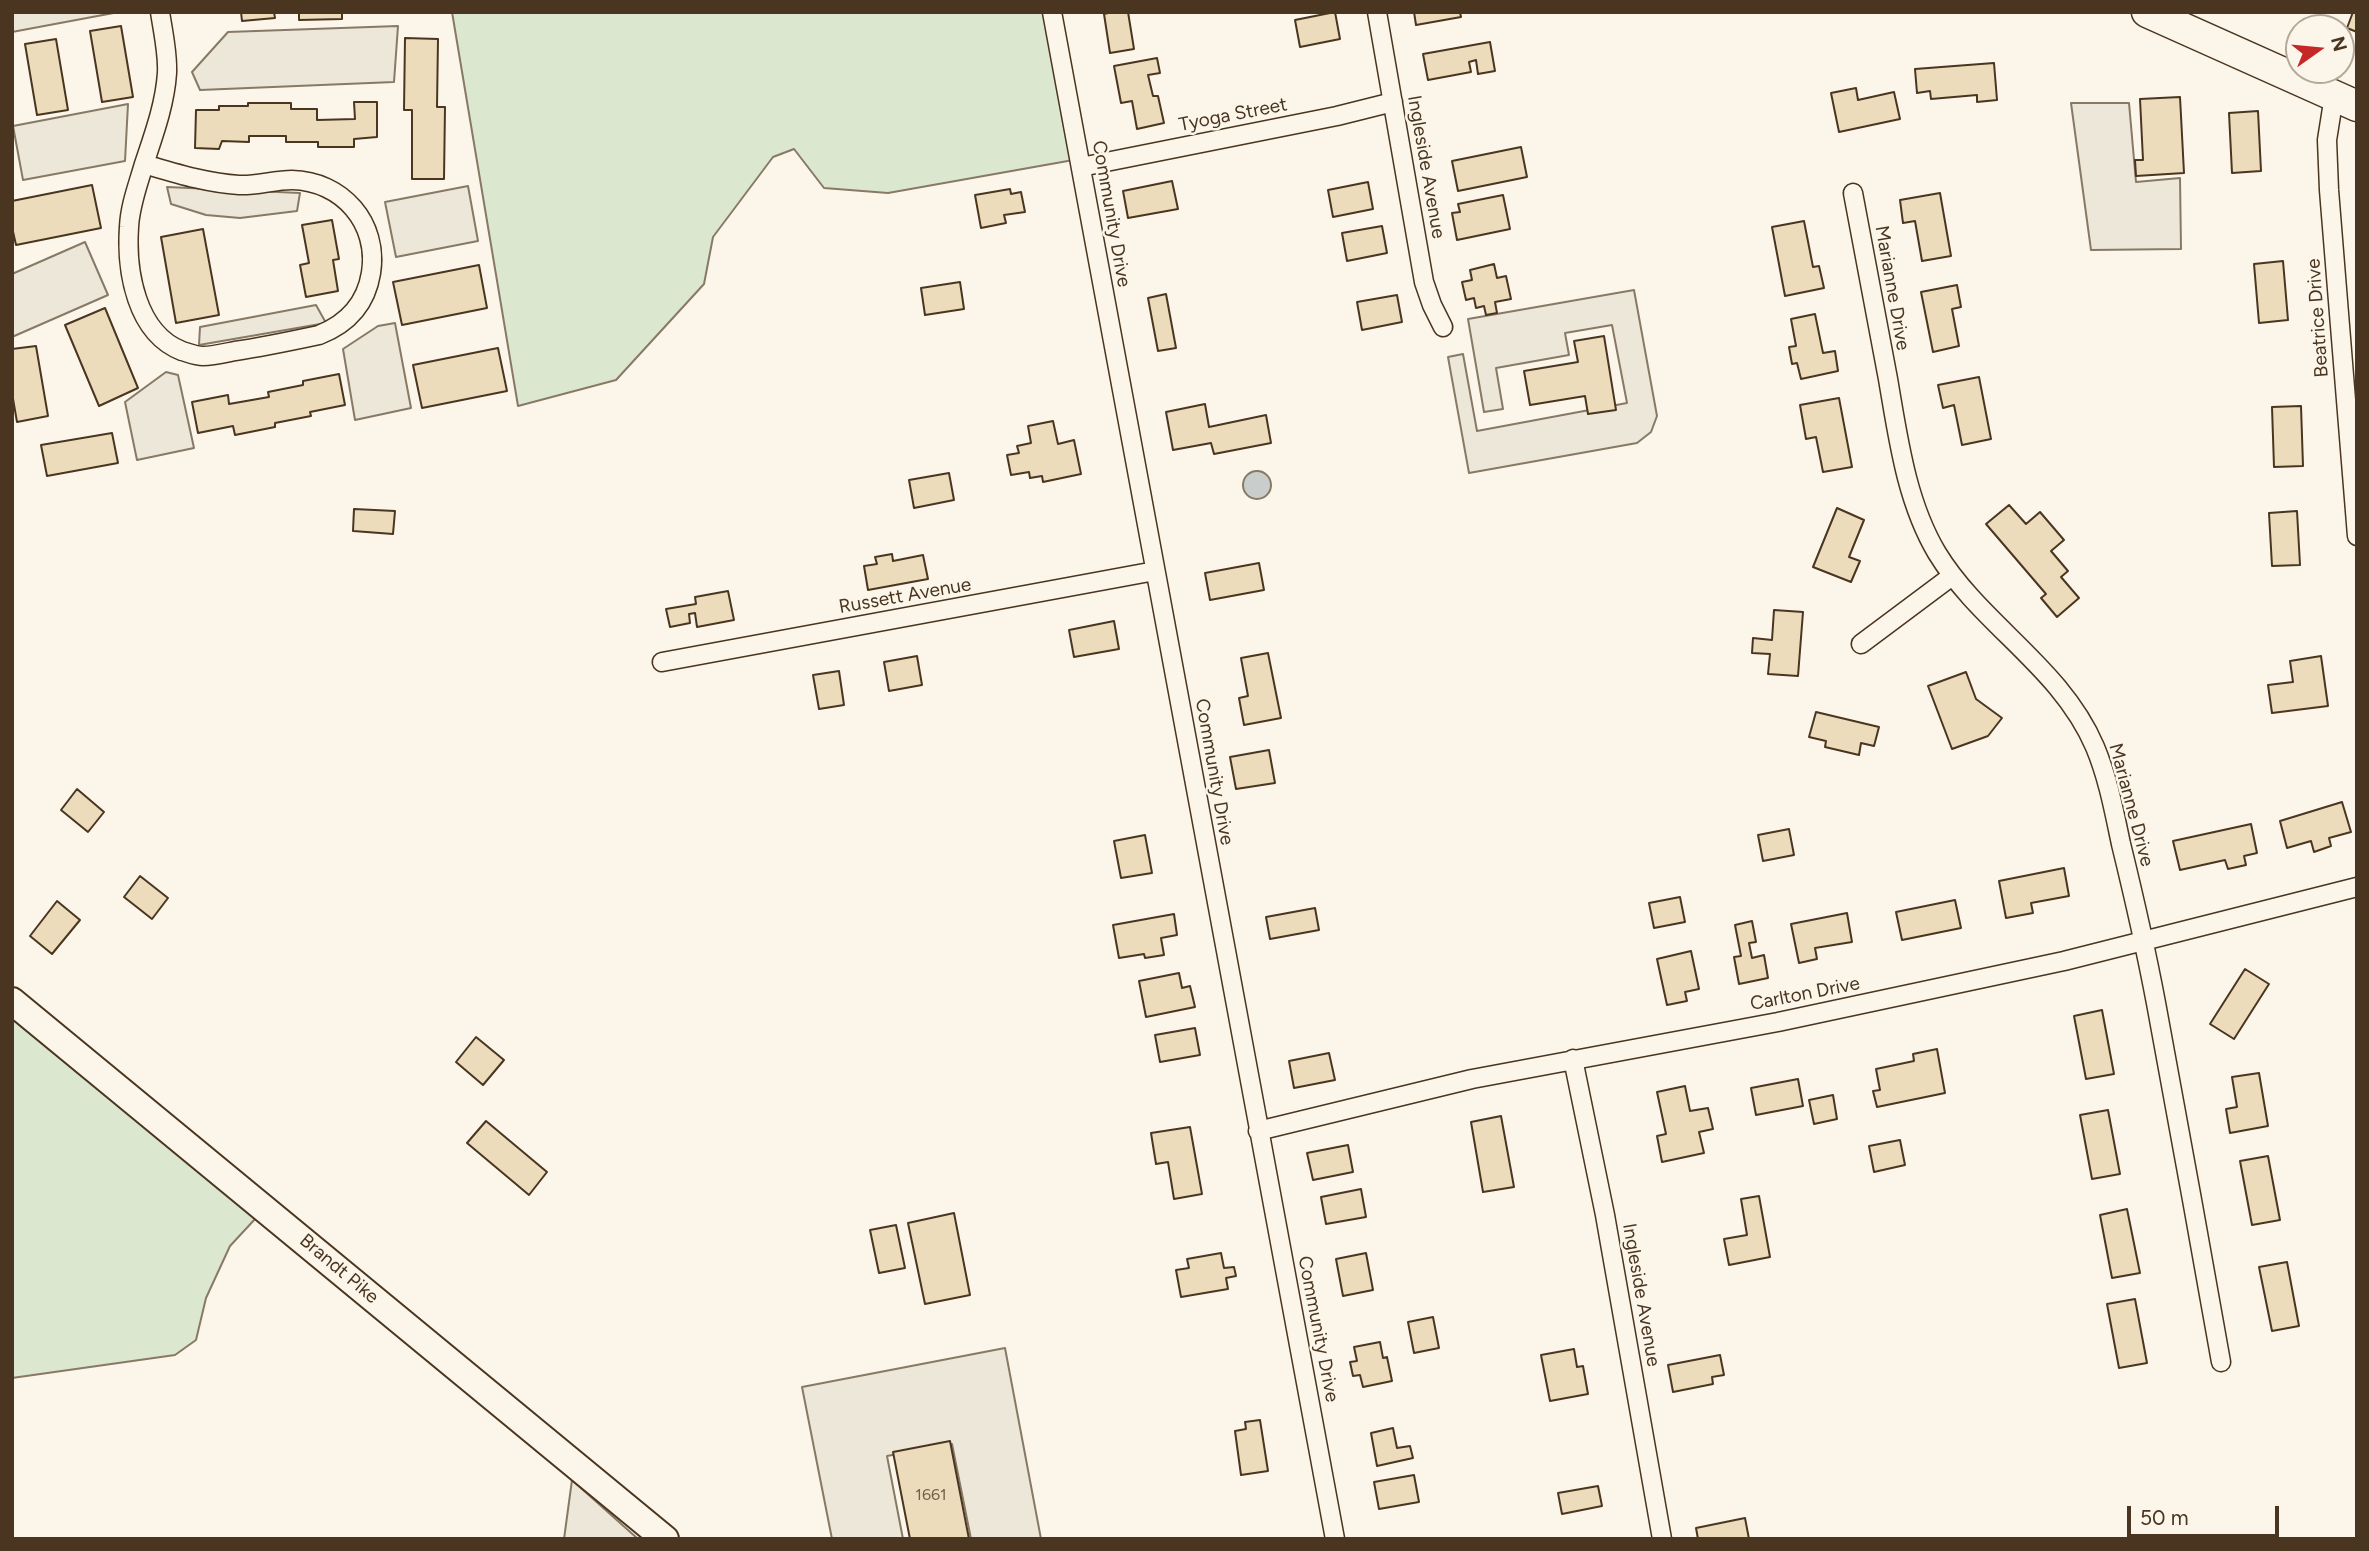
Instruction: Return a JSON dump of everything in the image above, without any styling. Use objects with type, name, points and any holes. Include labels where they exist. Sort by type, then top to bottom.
[{"type":"main road","points":[[2147,12],[2345,101]]},
{"type":"main road","name":"Brandt Pike","points":[[12,1001],[665,1539]]},
{"type":"street","points":[[145,164],[197,179],[240,185],[292,180],[316,184],[333,191],[356,210],[368,235],[372,263],[363,298],[348,319],[319,335],[203,356],[165,342],[150,326],[142,311],[132,277],[128,251],[134,198],[163,104],[167,73],[160,12]]},
{"type":"street","name":"Community Drive","points":[[1052,12],[1335,1539]]},
{"type":"street","name":"Ingleside Avenue","points":[[1377,12],[1424,282],[1443,327]]},
{"type":"street","name":"Beatrice Drive","points":[[2345,101],[2327,139],[2357,536]]},
{"type":"street","name":"Tyoga Street","points":[[1081,167],[1337,116],[1393,102]]},
{"type":"street","name":"Marianne Drive","points":[[1853,193],[1907,478],[1920,520],[1952,576],[1969,597],[2017,642],[2061,690],[2079,716],[2105,775],[2144,942],[2221,1362]]},
{"type":"street","name":"Russett Avenue","points":[[662,662],[1155,571]]},
{"type":"street","points":[[1861,644],[1952,576]]},
{"type":"street","name":"Carlton Drive","points":[[1258,1131],[1472,1079],[1778,1022],[2064,961],[2357,887]]},
{"type":"street","name":"Ingleside Avenue","points":[[1573,1059],[1605,1215],[1661,1539]]},
{"type":"green space","points":[[452,12],[1052,12],[1079,159],[888,193],[824,188],[794,149],[773,157],[713,237],[704,284],[616,380],[518,406]]},
{"type":"green space","points":[[12,1019],[256,1218],[230,1246],[206,1298],[196,1340],[175,1355],[12,1378]]},
{"type":"shaded area","points":[[12,12],[119,12],[12,32]]},
{"type":"shaded area","points":[[398,26],[394,82],[200,90],[192,72],[228,32]]},
{"type":"shaded area","points":[[2071,103],[2129,103],[2136,182],[2180,178],[2181,249],[2091,250]]},
{"type":"shaded area","points":[[128,104],[125,161],[23,180],[13,126]]},
{"type":"shaded area","points":[[468,186],[478,241],[396,257],[385,202]]},
{"type":"shaded area","points":[[167,187],[300,193],[297,211],[240,218],[206,215],[171,204]]},
{"type":"shaded area","points":[[85,242],[108,295],[12,337],[12,274]]},
{"type":"shaded area","points":[[1634,290],[1657,416],[1651,432],[1637,443],[1469,473],[1448,357],[1463,354],[1477,431],[1627,403],[1612,325],[1565,333],[1569,355],[1496,368],[1503,409],[1484,412],[1468,319]]},
{"type":"shaded area","points":[[316,305],[326,323],[199,345],[200,327]]},
{"type":"shaded area","points":[[395,323],[411,408],[355,420],[343,349],[378,326]]},
{"type":"shaded area","points":[[166,372],[178,375],[194,448],[137,460],[125,402]]},
{"type":"shaded area","points":[[1257,471],[1267,475],[1271,485],[1267,495],[1257,499],[1247,495],[1243,485],[1247,475]]},
{"type":"shaded area","points":[[1005,1348],[1041,1539],[971,1539],[952,1444],[887,1456],[903,1539],[832,1539],[802,1387]]},
{"type":"shaded area","points":[[572,1480],[638,1539],[564,1539]]},
{"type":"building","points":[[241,12],[274,12],[275,18],[242,21]]},
{"type":"building","points":[[299,12],[342,12],[342,19],[299,20]]},
{"type":"building","points":[[1128,12],[1134,49],[1110,53],[1104,14]]},
{"type":"building","points":[[1335,12],[1340,39],[1300,47],[1295,20]]},
{"type":"building","points":[[1414,12],[1460,12],[1461,17],[1416,25]]},
{"type":"building","points":[[2357,12],[2357,32],[2355,14],[2352,14]]},
{"type":"building","points":[[121,26],[133,97],[102,102],[90,31]]},
{"type":"building","points":[[405,38],[438,39],[437,107],[445,107],[444,179],[412,179],[412,110],[404,110]]},
{"type":"building","points":[[56,39],[68,110],[37,115],[25,44]]},
{"type":"building","points":[[1490,42],[1495,71],[1478,74],[1476,60],[1469,62],[1471,72],[1428,80],[1423,54]]},
{"type":"building","points":[[1157,58],[1160,73],[1148,75],[1153,96],[1158,96],[1164,123],[1137,129],[1132,101],[1121,103],[1114,66]]},
{"type":"building","points":[[1994,63],[1997,100],[1977,102],[1977,95],[1931,99],[1930,91],[1917,93],[1915,69]]},
{"type":"building","points":[[1856,88],[1858,100],[1894,92],[1900,119],[1839,132],[1831,93]]},
{"type":"building","points":[[2180,97],[2184,173],[2136,176],[2135,160],[2143,160],[2140,99]]},
{"type":"building","points":[[354,102],[377,102],[377,137],[354,139],[354,147],[318,147],[318,142],[286,142],[286,136],[249,136],[249,142],[222,141],[219,149],[195,148],[196,110],[219,110],[219,106],[248,106],[248,103],[291,103],[291,109],[317,109],[317,120],[355,119]]},
{"type":"building","points":[[2258,111],[2261,171],[2232,173],[2229,113]]},
{"type":"building","points":[[1521,147],[1527,177],[1458,191],[1452,161]]},
{"type":"building","points":[[1172,181],[1178,209],[1128,218],[1123,191]]},
{"type":"building","points":[[1368,182],[1373,209],[1333,217],[1328,190]]},
{"type":"building","points":[[92,185],[101,228],[16,245],[12,227],[12,201]]},
{"type":"building","points":[[1010,189],[1011,194],[1021,192],[1025,212],[1004,215],[1006,223],[981,228],[975,195]]},
{"type":"building","points":[[1940,193],[1951,256],[1922,261],[1915,221],[1903,223],[1900,200]]},
{"type":"building","points":[[1503,195],[1510,229],[1457,240],[1452,213],[1460,212],[1458,204]]},
{"type":"building","points":[[332,220],[339,259],[333,260],[338,291],[306,297],[300,265],[309,263],[302,225]]},
{"type":"building","points":[[1804,221],[1813,267],[1819,266],[1824,288],[1785,296],[1772,227]]},
{"type":"building","points":[[1382,226],[1387,253],[1347,261],[1342,233]]},
{"type":"building","points":[[203,229],[219,315],[176,323],[161,237]]},
{"type":"building","points":[[2283,261],[2288,320],[2259,323],[2254,264]]},
{"type":"building","points":[[1494,264],[1497,278],[1506,276],[1511,299],[1495,302],[1497,313],[1486,315],[1484,306],[1476,308],[1474,298],[1466,300],[1462,282],[1472,280],[1470,270]]},
{"type":"building","points":[[479,265],[487,308],[402,325],[393,282]]},
{"type":"building","points":[[960,282],[964,309],[925,315],[921,288]]},
{"type":"building","points":[[1957,285],[1961,307],[1952,309],[1959,346],[1933,352],[1921,292]]},
{"type":"building","points":[[1166,294],[1176,348],[1158,351],[1148,298]]},
{"type":"building","points":[[1397,295],[1402,322],[1362,330],[1357,302]]},
{"type":"building","points":[[105,308],[138,388],[99,406],[65,325]]},
{"type":"building","points":[[1815,314],[1823,353],[1835,351],[1838,371],[1801,379],[1797,363],[1792,364],[1789,347],[1796,346],[1791,319]]},
{"type":"building","points":[[1604,336],[1616,410],[1588,414],[1585,396],[1530,405],[1524,371],[1578,362],[1574,341]]},
{"type":"building","points":[[36,346],[48,416],[17,422],[12,393],[12,349]]},
{"type":"building","points":[[498,348],[507,391],[422,408],[413,365]]},
{"type":"building","points":[[339,374],[345,405],[310,412],[311,416],[275,423],[275,427],[235,435],[233,426],[198,433],[192,402],[228,395],[229,404],[269,397],[268,392]]},
{"type":"building","points":[[1979,377],[1991,439],[1962,445],[1954,405],[1943,408],[1938,385]]},
{"type":"building","points":[[1839,398],[1852,467],[1823,472],[1816,437],[1806,439],[1800,405]]},
{"type":"building","points":[[1205,404],[1209,427],[1266,415],[1271,443],[1214,454],[1211,443],[1173,450],[1166,412]]},
{"type":"building","points":[[2301,406],[2303,466],[2274,467],[2272,407]]},
{"type":"building","points":[[1053,421],[1058,444],[1074,440],[1081,474],[1043,482],[1042,476],[1030,478],[1029,472],[1011,475],[1007,455],[1019,453],[1017,446],[1031,443],[1028,426]]},
{"type":"building","points":[[112,433],[118,463],[47,476],[41,445]]},
{"type":"building","points":[[949,473],[954,500],[914,508],[909,480]]},
{"type":"building","points":[[2009,505],[2026,524],[2040,512],[2064,540],[2051,551],[2068,571],[2061,577],[2079,598],[2057,617],[2041,598],[2046,594],[1986,524]]},
{"type":"building","points":[[1837,508],[1864,520],[1849,557],[1860,561],[1851,582],[1813,567]]},
{"type":"building","points":[[354,509],[395,511],[393,534],[353,531]]},
{"type":"building","points":[[2297,511],[2300,565],[2272,566],[2269,513]]},
{"type":"building","points":[[892,554],[893,561],[923,555],[928,579],[868,590],[864,566],[877,564],[875,557]]},
{"type":"building","points":[[1259,563],[1264,590],[1210,600],[1205,573]]},
{"type":"building","points":[[728,591],[734,620],[697,627],[695,613],[689,614],[690,623],[670,627],[666,609],[696,604],[695,597]]},
{"type":"building","points":[[1774,610],[1803,612],[1798,676],[1768,674],[1770,654],[1752,653],[1753,638],[1772,640]]},
{"type":"building","points":[[1114,621],[1119,649],[1074,657],[1069,630]]},
{"type":"building","points":[[1268,653],[1281,718],[1244,725],[1239,698],[1248,696],[1241,658]]},
{"type":"building","points":[[917,656],[922,685],[889,691],[884,662]]},
{"type":"building","points":[[2321,656],[2328,706],[2272,713],[2268,685],[2293,682],[2290,661]]},
{"type":"building","points":[[839,671],[844,705],[819,709],[813,675]]},
{"type":"building","points":[[1966,672],[1976,699],[2002,718],[1988,736],[1952,749],[1928,686]]},
{"type":"building","points":[[1816,712],[1879,727],[1874,746],[1861,743],[1859,755],[1825,747],[1826,741],[1809,737]]},
{"type":"building","points":[[1269,750],[1275,783],[1236,789],[1230,757]]},
{"type":"building","points":[[77,789],[104,812],[88,832],[61,810]]},
{"type":"building","points":[[2342,802],[2351,832],[2329,838],[2331,846],[2314,852],[2311,841],[2287,848],[2280,821]]},
{"type":"building","points":[[2251,824],[2257,853],[2244,856],[2246,865],[2228,869],[2225,860],[2180,870],[2173,841]]},
{"type":"building","points":[[1789,829],[1794,855],[1763,861],[1758,835]]},
{"type":"building","points":[[1145,835],[1152,873],[1121,878],[1114,841]]},
{"type":"building","points":[[2064,868],[2069,896],[2031,903],[2033,913],[2006,918],[1999,881]]},
{"type":"building","points":[[140,876],[168,898],[152,919],[124,897]]},
{"type":"building","points":[[1680,897],[1685,922],[1654,928],[1649,903]]},
{"type":"building","points":[[1955,900],[1961,928],[1902,940],[1896,912]]},
{"type":"building","points":[[57,901],[80,920],[52,954],[30,936]]},
{"type":"building","points":[[1315,908],[1319,930],[1270,939],[1266,917]]},
{"type":"building","points":[[1847,913],[1852,942],[1815,948],[1817,959],[1799,963],[1791,924]]},
{"type":"building","points":[[1174,914],[1177,935],[1161,938],[1164,955],[1145,958],[1144,954],[1119,958],[1113,925]]},
{"type":"building","points":[[1752,921],[1756,942],[1749,943],[1752,958],[1764,955],[1768,978],[1739,984],[1734,957],[1741,956],[1735,925]]},
{"type":"building","points":[[1691,951],[1699,989],[1685,992],[1687,1001],[1667,1005],[1657,959]]},
{"type":"building","points":[[2245,969],[2269,984],[2234,1039],[2210,1024]]},
{"type":"building","points":[[1179,973],[1182,988],[1190,986],[1195,1007],[1146,1017],[1139,981]]},
{"type":"building","points":[[2102,1010],[2114,1074],[2086,1079],[2074,1016]]},
{"type":"building","points":[[1195,1028],[1200,1055],[1160,1062],[1155,1035]]},
{"type":"building","points":[[476,1037],[504,1060],[483,1085],[456,1062]]},
{"type":"building","points":[[1937,1049],[1945,1093],[1877,1107],[1873,1091],[1880,1090],[1876,1069],[1914,1061],[1913,1054]]},
{"type":"building","points":[[1329,1053],[1335,1080],[1294,1088],[1289,1061]]},
{"type":"building","points":[[2259,1073],[2268,1126],[2230,1133],[2226,1109],[2237,1107],[2232,1077]]},
{"type":"building","points":[[1798,1079],[1803,1106],[1756,1115],[1751,1088]]},
{"type":"building","points":[[1685,1086],[1690,1111],[1708,1108],[1713,1129],[1699,1132],[1704,1153],[1662,1162],[1657,1136],[1666,1134],[1657,1092]]},
{"type":"building","points":[[1833,1095],[1837,1119],[1814,1124],[1809,1100]]},
{"type":"building","points":[[2108,1110],[2120,1174],[2092,1179],[2080,1115]]},
{"type":"building","points":[[1501,1116],[1514,1187],[1483,1192],[1471,1122]]},
{"type":"building","points":[[486,1121],[547,1172],[529,1195],[467,1143]]},
{"type":"building","points":[[1190,1127],[1202,1194],[1174,1199],[1168,1162],[1156,1164],[1151,1133]]},
{"type":"building","points":[[1900,1140],[1905,1165],[1874,1172],[1869,1146]]},
{"type":"building","points":[[1348,1145],[1353,1172],[1313,1180],[1307,1153]]},
{"type":"building","points":[[2268,1156],[2280,1220],[2252,1225],[2240,1161]]},
{"type":"building","points":[[1361,1189],[1366,1217],[1326,1224],[1321,1197]]},
{"type":"building","points":[[1759,1196],[1770,1257],[1729,1265],[1724,1239],[1747,1235],[1741,1199]]},
{"type":"building","points":[[2127,1209],[2140,1273],[2112,1278],[2100,1215]]},
{"type":"building","points":[[954,1213],[970,1295],[925,1304],[908,1223]]},
{"type":"building","points":[[896,1225],[905,1268],[879,1273],[870,1230]]},
{"type":"building","points":[[1221,1253],[1224,1268],[1234,1267],[1236,1276],[1226,1278],[1228,1289],[1181,1297],[1176,1270],[1189,1268],[1187,1259]]},
{"type":"building","points":[[1366,1253],[1373,1290],[1343,1296],[1336,1259]]},
{"type":"building","points":[[2287,1262],[2299,1326],[2272,1331],[2259,1267]]},
{"type":"building","points":[[2135,1299],[2147,1363],[2119,1368],[2107,1304]]},
{"type":"building","points":[[1433,1317],[1439,1348],[1414,1353],[1408,1322]]},
{"type":"building","points":[[1380,1342],[1383,1358],[1387,1357],[1392,1381],[1363,1387],[1360,1375],[1353,1376],[1350,1362],[1357,1361],[1354,1347]]},
{"type":"building","points":[[1574,1349],[1577,1367],[1583,1366],[1588,1394],[1550,1401],[1541,1355]]},
{"type":"building","points":[[1720,1355],[1724,1375],[1712,1377],[1713,1384],[1673,1392],[1668,1365]]},
{"type":"building","points":[[1260,1420],[1268,1471],[1241,1475],[1235,1431],[1246,1429],[1245,1422]]},
{"type":"building","points":[[1393,1428],[1397,1448],[1410,1446],[1413,1458],[1377,1466],[1371,1433]]},
{"type":"building","points":[[950,1441],[969,1539],[910,1539],[893,1452]]},
{"type":"building","points":[[1414,1475],[1419,1502],[1379,1509],[1374,1482]]},
{"type":"building","points":[[1598,1486],[1602,1506],[1562,1514],[1558,1493]]},
{"type":"building","points":[[1745,1518],[1749,1539],[1698,1539],[1696,1528]]}]
